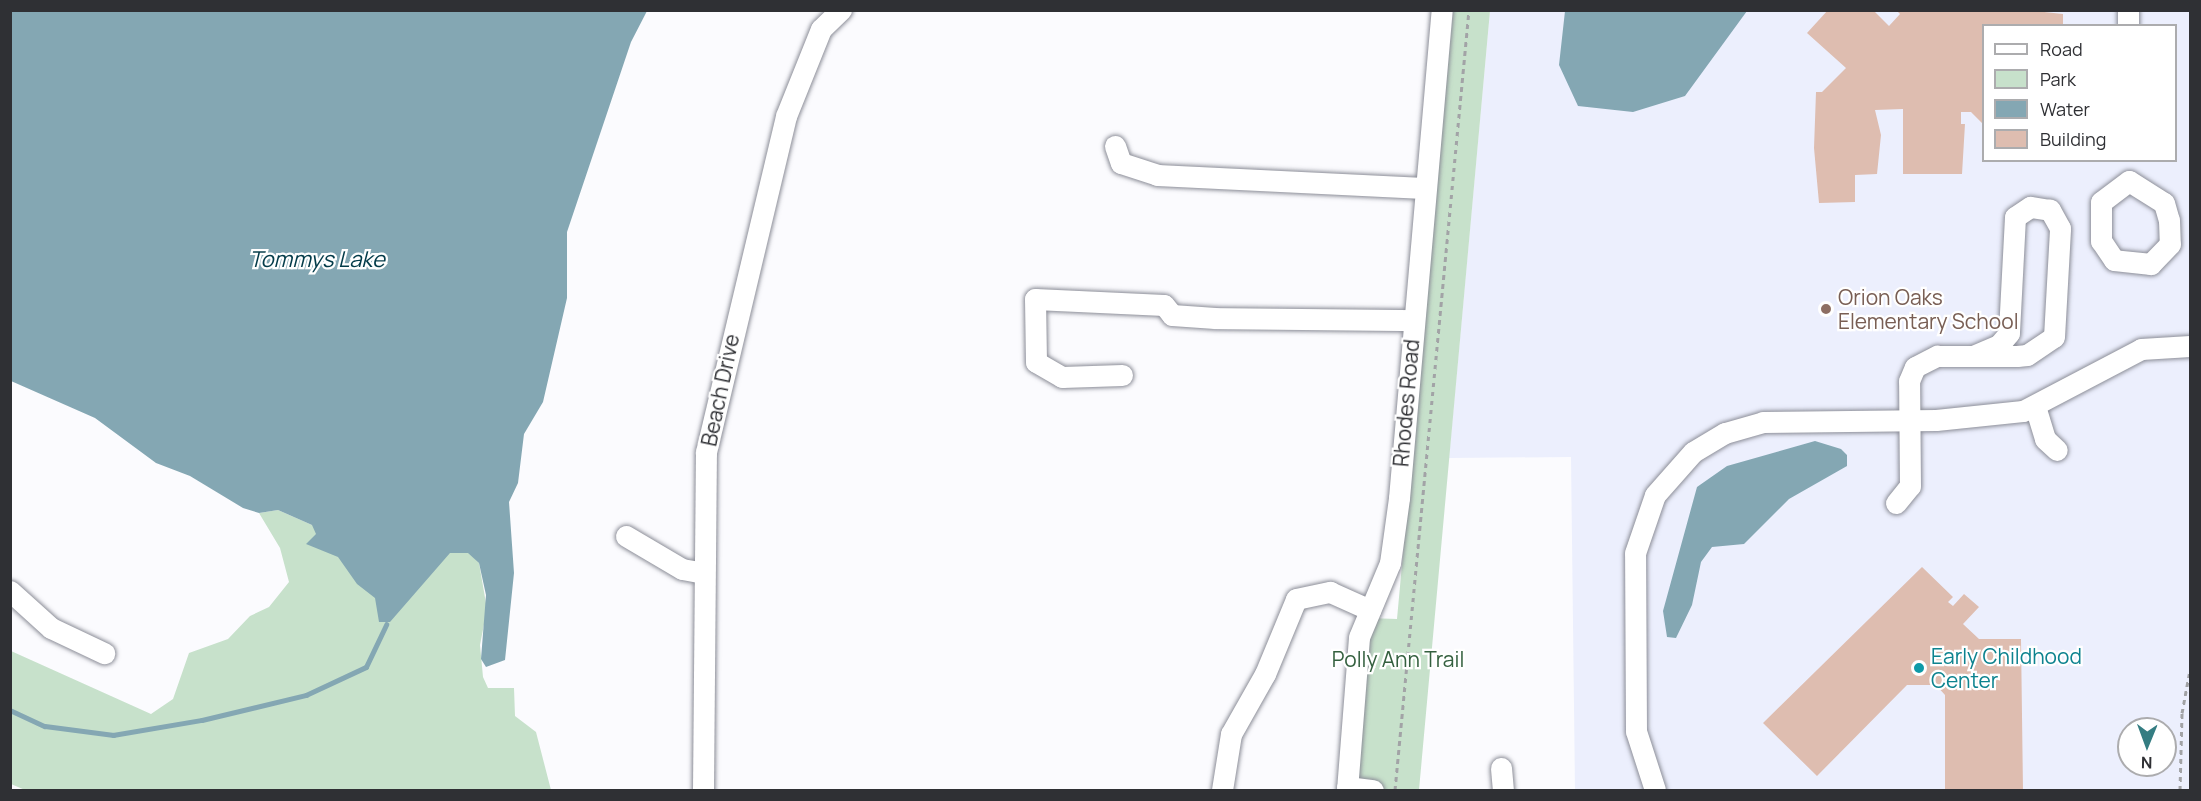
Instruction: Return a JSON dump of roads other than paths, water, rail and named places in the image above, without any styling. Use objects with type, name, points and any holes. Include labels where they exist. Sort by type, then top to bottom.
[{"type":"street","name":"Beach Drive","points":[[703,790],[706,452],[729,343],[786,116],[821,29],[841,10]]},
{"type":"street","name":"Rhodes Road","points":[[1347,789],[1359,637],[1390,563],[1442,10]]},
{"type":"street","points":[[1115,146],[1121,163],[1157,175],[1424,188]]},
{"type":"street","points":[[1896,503],[1910,486],[1909,381],[1915,367],[1934,357],[2027,355],[2054,337],[2060,228],[2050,210],[2030,207],[2015,217],[2009,333],[1999,345],[1973,356]]},
{"type":"street","points":[[1122,375],[1062,377],[1036,362],[1035,299],[1164,305],[1172,315],[1215,318],[1413,320]]},
{"type":"street","points":[[1655,790],[1636,730],[1634,567],[1642,522],[1660,487],[1703,445],[1749,424],[1795,419],[1910,420],[1999,415],[2035,406],[2141,349],[2190,346]]},
{"type":"street","points":[[2035,406],[2044,439],[2057,450]]},
{"type":"street","points":[[626,536],[682,569],[704,573]]},
{"type":"street","points":[[10,591],[51,628],[104,653]]},
{"type":"street","points":[[1222,790],[1231,734],[1265,674],[1296,599],[1330,592],[1370,610]]},
{"type":"street","points":[[1501,768],[1503,790]]},
{"type":"street","points":[[1347,789],[1373,790]]},
{"type":"water","points":[[1565,10],[1747,11],[1685,96],[1633,112],[1578,106],[1559,65]]},
{"type":"water","name":"Tommys Lake","points":[[10,11],[647,11],[631,42],[567,232],[567,298],[543,402],[524,434],[518,483],[509,502],[514,573],[505,660],[486,667],[481,659],[486,595],[479,563],[468,553],[450,553],[390,622],[379,622],[375,598],[357,584],[338,557],[306,544],[316,534],[312,525],[278,510],[259,513],[243,508],[190,476],[156,463],[95,418],[11,381]]},
{"type":"water","points":[[1815,441],[1841,449],[1847,455],[1847,466],[1789,499],[1744,544],[1712,547],[1701,562],[1692,605],[1676,638],[1667,637],[1663,611],[1697,487],[1727,466]]},
{"type":"waterway","points":[[10,710],[45,726],[113,735],[202,720],[306,695],[366,667],[386,625]]},
{"type":"place","name":"Orion Oaks Elementary School","points":[[1826,309]]},
{"type":"place","name":"Early Childhood Center","points":[[1919,668]]},
{"type":"park label","name":"Polly Ann Trail","points":[[1398,659]]}]
